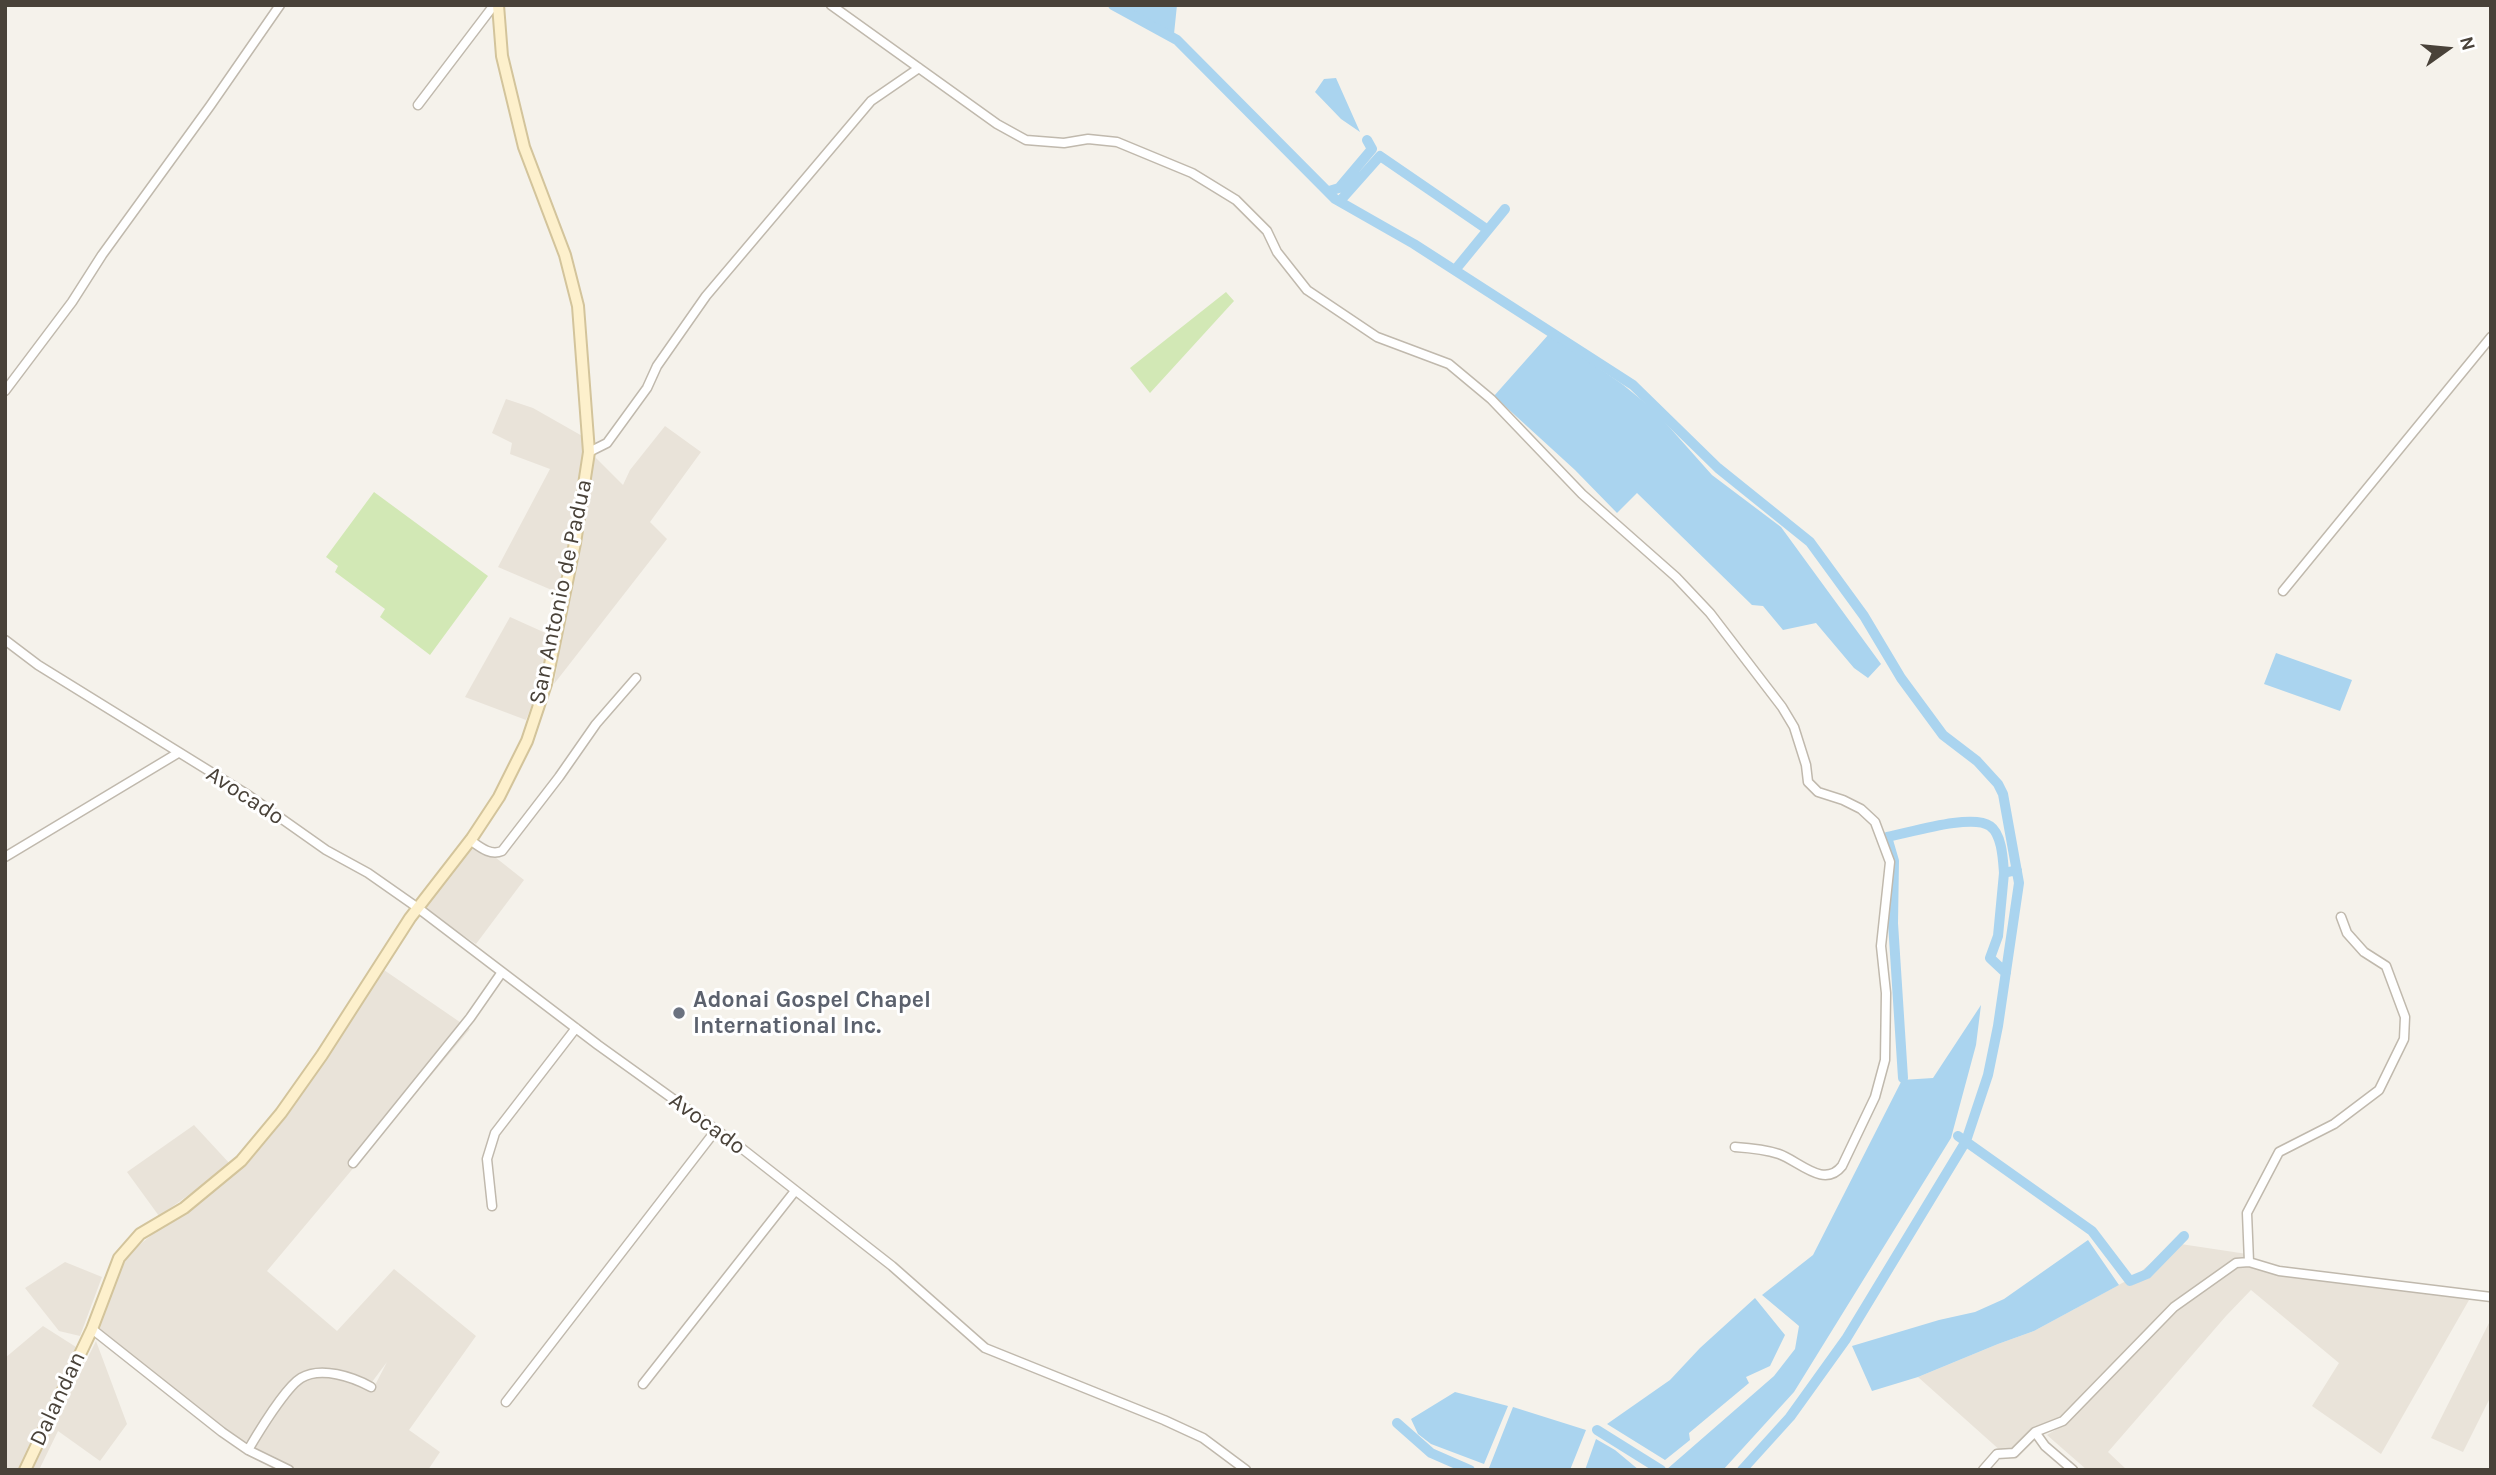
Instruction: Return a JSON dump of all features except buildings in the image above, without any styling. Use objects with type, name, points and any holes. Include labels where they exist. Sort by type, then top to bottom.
[{"type":"street","points":[[5,391],[72,302],[102,255],[280,5]]},
{"type":"street","points":[[418,106],[496,5]]},
{"type":"street","name":"San Antonio de Padua","points":[[92,1329],[119,1258],[140,1234],[184,1208],[241,1161],[281,1113],[322,1055],[418,908],[499,797],[527,741],[546,684],[575,543],[589,452],[578,306],[565,256],[524,147],[502,56],[496,5]]},
{"type":"street","points":[[831,5],[997,124],[1026,140],[1064,143],[1088,139],[1117,142],[1192,173],[1236,200],[1266,231],[1277,252],[1307,290],[1377,337],[1449,364],[1491,399],[1582,494],[1676,577],[1710,613],[1782,706],[1794,727],[1806,765],[1808,782],[1818,792],[1861,809],[1875,822],[1889,862],[1881,946],[1887,1041],[1883,1074],[1842,1166],[1831,1175],[1818,1174],[1780,1155],[1758,1148],[1735,1147]]},
{"type":"street","points":[[589,452],[607,443],[648,388],[657,366],[706,296],[862,111],[871,101],[919,68]]},
{"type":"street","points":[[2283,590],[2491,337]]},
{"type":"street","name":"Avocado","points":[[5,640],[38,665],[248,795],[326,850],[368,873],[418,908],[716,1130],[892,1266],[985,1348],[1203,1438],[1246,1470]]},
{"type":"street","points":[[470,840],[494,854],[502,851],[596,724],[636,678]]},
{"type":"street","points":[[5,857],[178,753]]},
{"type":"street","points":[[2249,1262],[2247,1213],[2279,1152],[2334,1124],[2379,1090],[2404,1039],[2405,1017],[2386,966],[2364,952],[2347,933],[2341,917]]},
{"type":"street","points":[[353,1163],[470,1018],[502,972]]},
{"type":"street","points":[[492,1206],[487,1159],[495,1133],[576,1028]]},
{"type":"street","points":[[506,1402],[716,1130]]},
{"type":"street","points":[[643,1384],[795,1191]]},
{"type":"street","points":[[1983,1470],[1997,1454],[2014,1453],[2035,1432],[2063,1421],[2174,1307],[2236,1263],[2249,1262],[2279,1271],[2491,1297]]},
{"type":"street","points":[[92,1329],[222,1432],[248,1450],[289,1470]]},
{"type":"street","name":"Dalandan","points":[[25,1470],[92,1329]]},
{"type":"street","points":[[248,1450],[287,1393],[303,1377],[311,1374],[332,1374],[355,1378],[371,1387]]},
{"type":"street","points":[[2035,1432],[2045,1446],[2073,1470]]},
{"type":"shaded area","points":[[506,399],[533,408],[584,437],[582,475],[561,594],[498,567],[550,469],[510,454],[512,443],[492,433]]},
{"type":"shaded area","points":[[665,426],[701,452],[650,522],[667,539],[554,684],[592,454],[623,485],[630,470]]},
{"type":"shaded area","points":[[510,617],[550,635],[541,682],[526,720],[465,697]]},
{"type":"shaded area","points":[[476,842],[524,880],[476,944],[423,909]]},
{"type":"shaded area","points":[[384,970],[470,1029],[267,1271],[337,1331],[394,1269],[476,1336],[409,1430],[440,1452],[428,1470],[293,1470],[248,1447],[259,1438],[302,1379],[332,1376],[355,1380],[372,1391],[387,1362],[372,1382],[356,1374],[332,1371],[298,1374],[249,1441],[239,1443],[95,1329],[123,1258],[159,1229],[192,1209],[245,1165],[286,1117]]},
{"type":"shaded area","points":[[194,1125],[231,1165],[159,1216],[127,1172]]},
{"type":"shaded area","points":[[2174,1243],[2247,1254],[2249,1260],[2238,1261],[2175,1305],[2063,1418],[2017,1447],[2002,1452],[1918,1377],[2034,1331],[2137,1275]]},
{"type":"shaded area","points":[[65,1262],[102,1277],[80,1336],[59,1331],[25,1288]]},
{"type":"shaded area","points":[[2238,1266],[2396,1286],[2469,1300],[2381,1454],[2312,1406],[2339,1363],[2251,1290],[2108,1452],[2127,1470],[2087,1470],[2047,1435],[2065,1424],[2176,1309]]},
{"type":"shaded area","points":[[2491,1319],[2491,1396],[2463,1452],[2431,1438]]},
{"type":"shaded area","points":[[43,1326],[76,1347],[19,1470],[5,1470],[5,1358]]},
{"type":"shaded area","points":[[96,1341],[127,1424],[100,1461],[58,1431],[39,1470],[32,1470]]},
{"type":"green space","points":[[1226,292],[1234,301],[1150,393],[1130,368]]},
{"type":"green space","points":[[374,492],[488,576],[430,655],[380,617],[385,609],[335,572],[338,566],[326,557]]},
{"type":"water","points":[[1121,5],[1177,5],[1174,34]]},
{"type":"water","points":[[1336,78],[1360,132],[1341,119],[1315,92],[1324,79]]},
{"type":"water","points":[[1549,334],[1622,384],[1654,410],[1712,475],[1781,527],[1881,664],[1868,678],[1854,668],[1816,623],[1783,630],[1763,606],[1752,605],[1637,493],[1617,513],[1575,470],[1494,396]]},
{"type":"water","points":[[2276,653],[2352,680],[2340,711],[2264,684]]},
{"type":"water","points":[[1981,1005],[1976,1045],[1951,1138],[1794,1392],[1723,1470],[1666,1470],[1774,1376],[1795,1349],[1799,1326],[1762,1295],[1813,1255],[1902,1080],[1933,1078]]},
{"type":"water","points":[[2088,1240],[2119,1285],[2034,1331],[1918,1377],[1872,1391],[1852,1346],[1975,1312],[2004,1299]]},
{"type":"water","points":[[1755,1298],[1785,1335],[1770,1366],[1746,1377],[1749,1383],[1689,1433],[1690,1440],[1665,1460],[1607,1424],[1670,1380],[1700,1348]]},
{"type":"water","points":[[1455,1392],[1508,1406],[1484,1464],[1431,1444],[1418,1434],[1411,1419]]},
{"type":"water","points":[[1513,1407],[1586,1430],[1570,1470],[1489,1468]]},
{"type":"water","points":[[1596,1439],[1615,1450],[1639,1470],[1585,1470]]},
{"type":"waterway","points":[[1113,5],[1177,40],[1335,199],[1414,244],[1633,385],[1718,468],[1810,542],[1864,616],[1901,678],[1943,735],[1977,761],[1998,784],[2003,794],[2019,883],[1988,1075],[1966,1141],[1846,1339],[1790,1417],[1742,1470]]},
{"type":"waterway","points":[[1329,191],[1339,188],[1372,149],[1367,140]]},
{"type":"waterway","points":[[1340,201],[1380,156],[1488,230]]},
{"type":"waterway","points":[[1455,270],[1505,209]]},
{"type":"waterway","points":[[1903,1078],[1893,923],[1894,861],[1887,837],[1955,823],[1981,823],[1990,826],[1997,835],[2004,873],[2017,870]]},
{"type":"waterway","points":[[2004,873],[1998,936],[1990,958],[2006,973]]},
{"type":"waterway","points":[[1958,1136],[2092,1231],[2130,1281],[2147,1274],[2184,1236]]},
{"type":"waterway","points":[[1397,1423],[1431,1453],[1470,1470]]},
{"type":"waterway","points":[[1597,1430],[1661,1470]]},
{"type":"place","name":"Adonai Gospel Chapel International Inc.","points":[[679,1013]]}]
